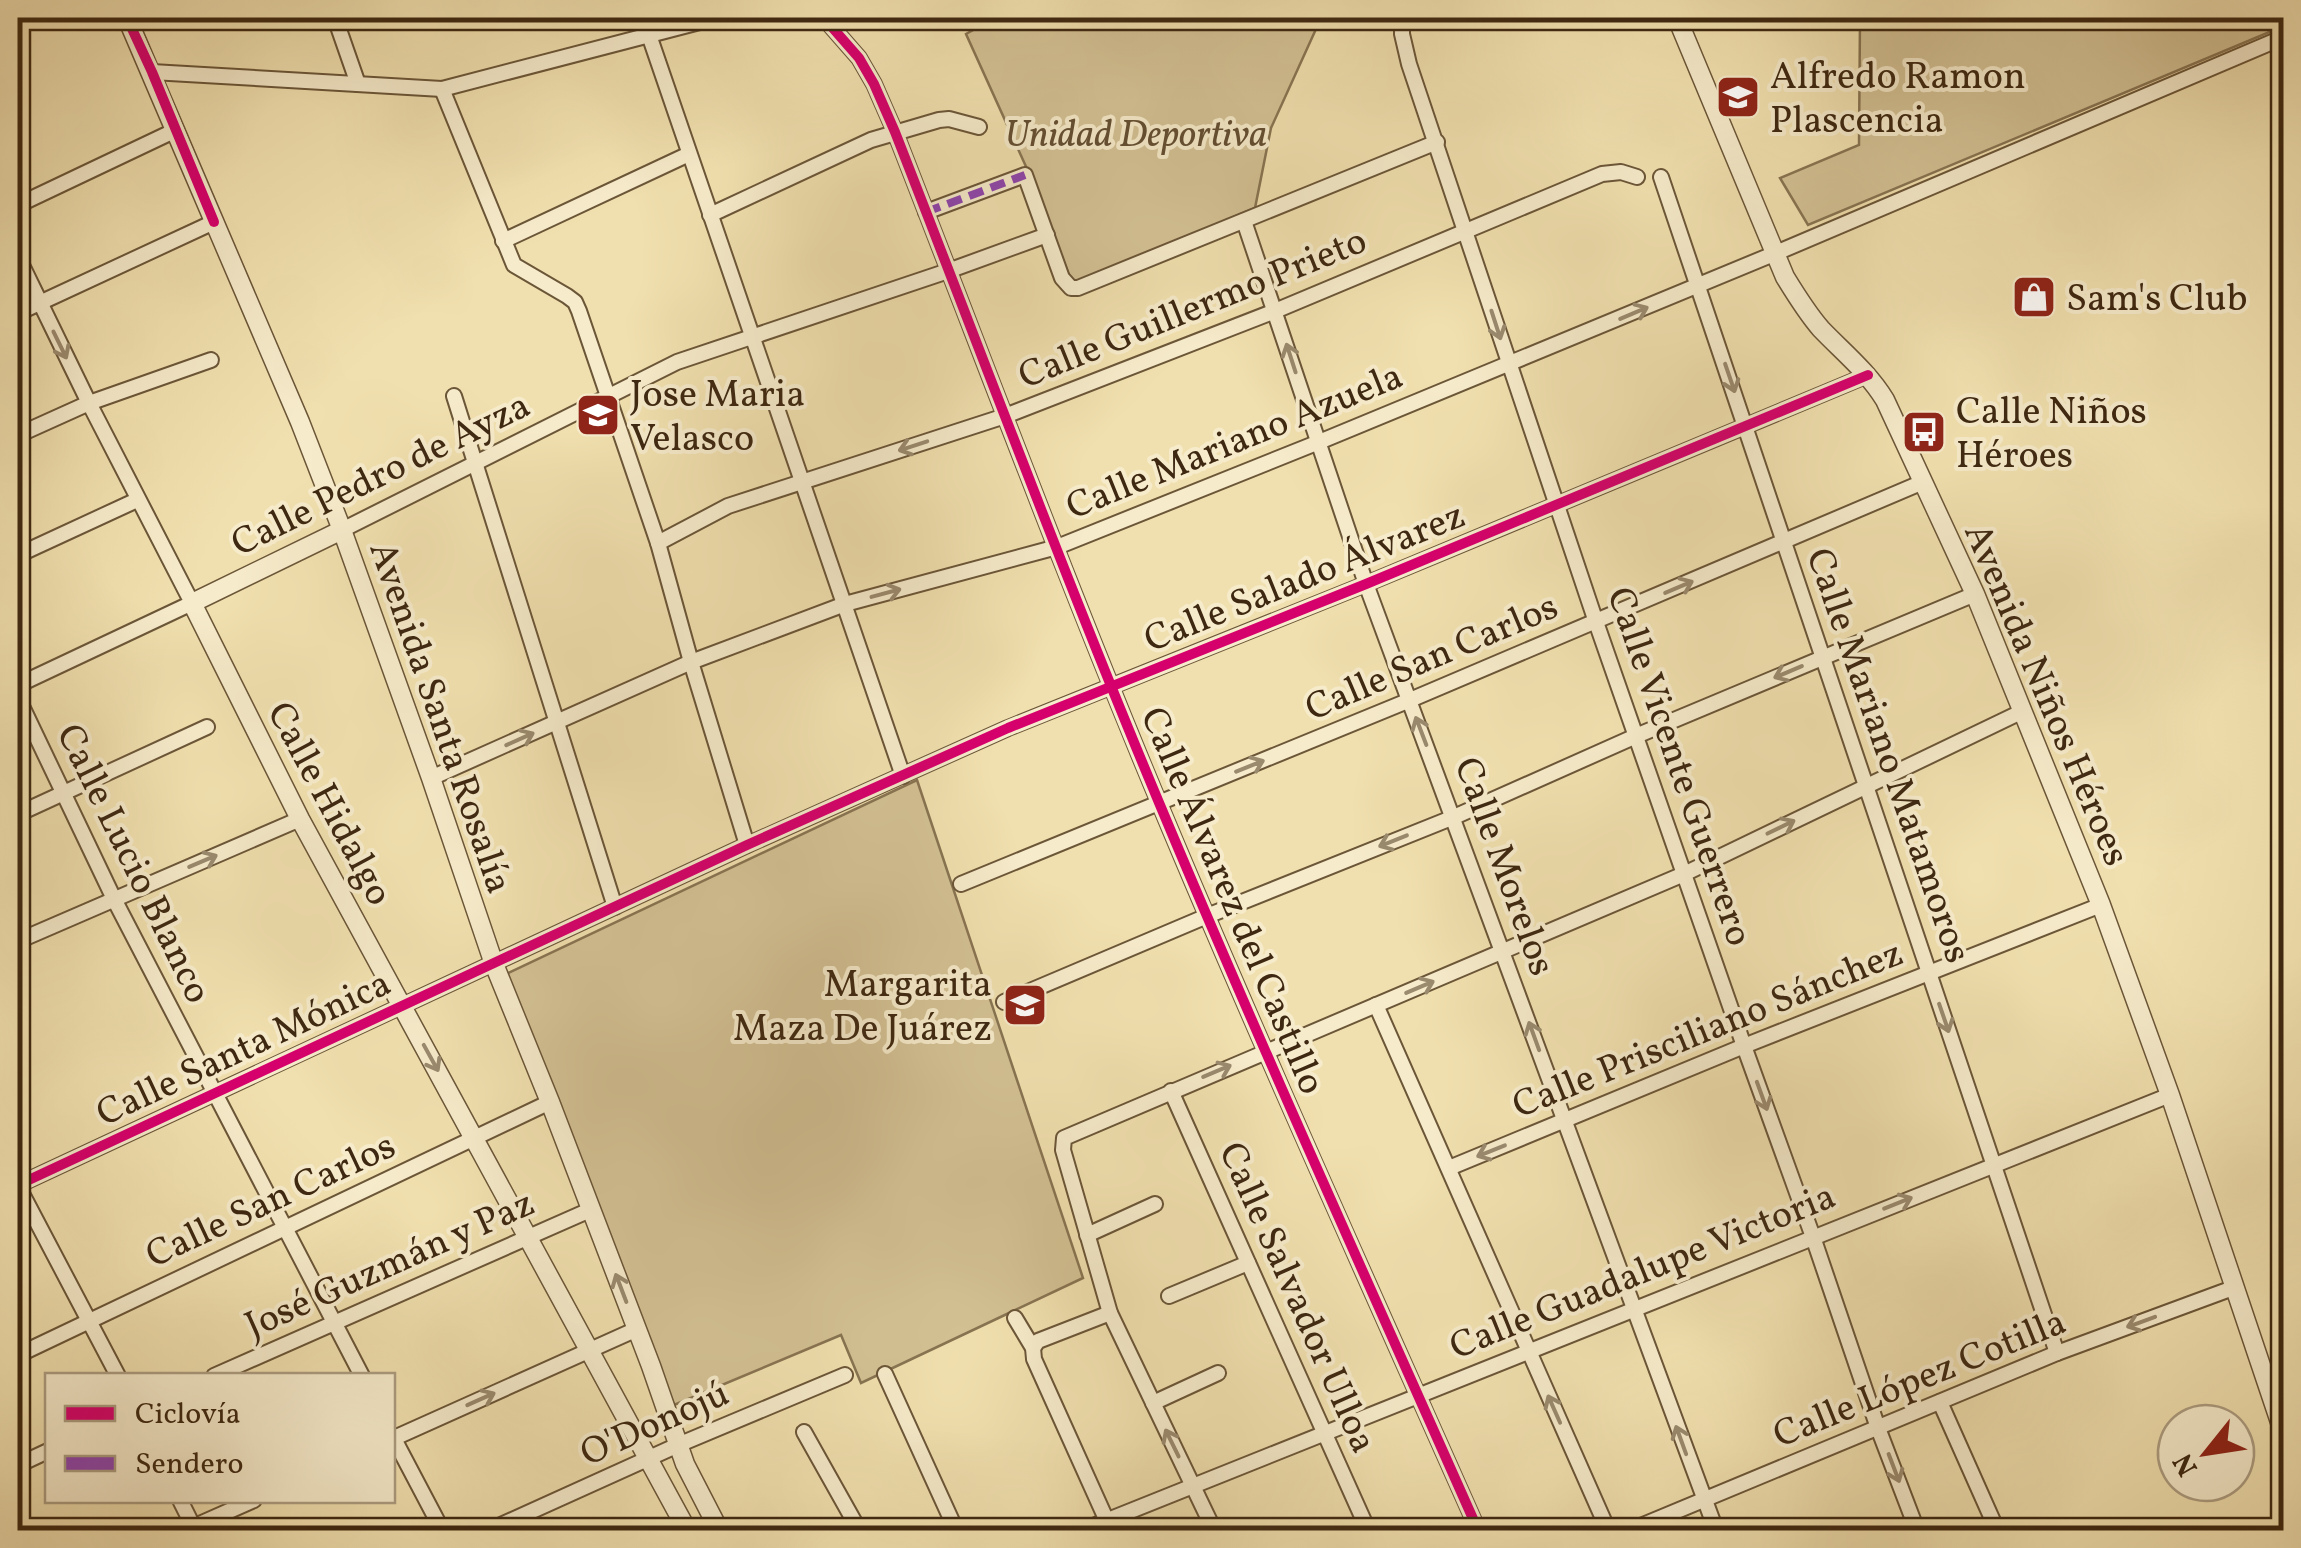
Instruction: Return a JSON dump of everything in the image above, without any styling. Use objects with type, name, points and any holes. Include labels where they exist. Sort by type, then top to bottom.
[{"type":"street","name":"Avenida Santa Rosalía","points":[[127,18],[300,422],[342,530],[494,964],[678,1445]]},
{"type":"street","points":[[335,18],[358,84]]},
{"type":"street","points":[[152,72],[442,89],[715,18]]},
{"type":"street","name":"Calle Álvarez del Castillo","points":[[824,18],[859,58],[895,132],[1112,687],[1207,916],[1478,1530]]},
{"type":"street","name":"Calle Vicente Guerrero","points":[[1402,18],[1405,49],[1596,622],[1917,1530]]},
{"type":"street","name":"Avenida Niños Héroes","points":[[1676,18],[1785,276],[1800,304],[1868,375],[1885,400],[1975,594],[2101,905],[2170,1095],[2284,1434]]},
{"type":"street","points":[[649,35],[903,776]]},
{"type":"street","name":"Calle Mariano Azuela","points":[[430,778],[691,662],[845,604],[1057,546],[1319,442],[1776,254],[2284,37]]},
{"type":"street","points":[[442,89],[514,265],[575,302],[658,543],[747,845]]},
{"type":"street","points":[[710,215],[895,132],[948,119],[979,128]]},
{"type":"street","points":[[18,205],[176,130]]},
{"type":"street","points":[[926,212],[1025,174],[1062,278],[1071,288],[1084,287],[1437,142]]},
{"type":"street","points":[[503,241],[690,154]]},
{"type":"street","name":"Calle Guillermo Prieto","points":[[658,543],[728,506],[1005,416],[1275,311],[1602,174],[1620,172],[1637,177]]},
{"type":"street","name":"Calle Mariano Matamoros","points":[[1661,177],[2056,1353]]},
{"type":"street","name":"Calle Morelos","points":[[1244,221],[1366,584],[1716,1530]]},
{"type":"street","points":[[18,313],[214,222]]},
{"type":"street","name":"Calle Pedro de Ayza","points":[[192,603],[677,362],[1047,235]]},
{"type":"street","name":"Calle Hidalgo","points":[[18,257],[300,819],[687,1530]]},
{"type":"street","points":[[18,435],[89,404],[211,360]]},
{"type":"street","name":"Calle Salado Álvarez","points":[[494,964],[1008,728],[1868,375]]},
{"type":"street","points":[[454,396],[614,907]]},
{"type":"street","name":"Calle San Carlos","points":[[961,884],[1410,700],[1923,482]]},
{"type":"street","points":[[18,556],[138,500]]},
{"type":"street","points":[[1004,1002],[1454,817],[1975,594]]},
{"type":"street","points":[[18,684],[192,603]]},
{"type":"street","name":"Calle Lucio Blanco","points":[[18,698],[114,899],[360,1373]]},
{"type":"street","points":[[1214,1530],[1110,1312],[1063,1150],[1064,1138],[1684,874],[2022,712]]},
{"type":"street","points":[[18,814],[207,728]]},
{"type":"street","points":[[18,942],[300,819]]},
{"type":"street","name":"Calle Prisciliano Sánchez","points":[[1449,1168],[2101,905]]},
{"type":"street","name":"Calle Santa Mónica","points":[[18,1186],[494,964]]},
{"type":"street","points":[[1376,1005],[1608,1530]]},
{"type":"street","name":"Calle Salvador Ulloa","points":[[1171,1091],[1368,1530]]},
{"type":"street","name":"Calle Guadalupe Victoria","points":[[1083,1530],[1109,1526],[1192,1486],[1324,1432],[2170,1095]]},
{"type":"street","name":"Calle San Carlos","points":[[18,1354],[550,1102]]},
{"type":"street","points":[[18,1186],[116,1373]]},
{"type":"street","points":[[1088,1235],[1155,1204]]},
{"type":"street","name":"José Guzmán y Paz","points":[[221,1373],[590,1210]]},
{"type":"street","points":[[1168,1296],[1248,1263]]},
{"type":"street","name":"Calle López Cotilla","points":[[1631,1530],[2056,1353],[2233,1288]]},
{"type":"street","points":[[1033,1348],[1038,1342],[1110,1312]]},
{"type":"street","points":[[1015,1318],[1033,1348],[1034,1360],[1109,1526]]},
{"type":"street","points":[[395,1436],[636,1328]]},
{"type":"street","points":[[1153,1403],[1218,1373]]},
{"type":"street","points":[[885,1374],[956,1530]]},
{"type":"street","name":"O'Donojú","points":[[490,1530],[845,1375]]},
{"type":"street","points":[[1940,1402],[1998,1530]]},
{"type":"street","points":[[804,1432],[860,1530]]},
{"type":"street","points":[[395,1441],[442,1530]]},
{"type":"street","points":[[678,1445],[720,1530]]},
{"type":"street","points":[[18,1464],[45,1452]]},
{"type":"street","points":[[181,1503],[194,1529],[248,1503]]},
{"type":"green space","name":"Unidad Deportiva","points":[[995,18],[1321,18],[1271,128],[1255,208],[1073,285],[1028,171],[966,34]]},
{"type":"green space","points":[[1860,18],[2283,18],[2284,26],[1808,225],[1780,178],[1859,145]]},
{"type":"green space","points":[[917,780],[1083,1278],[861,1383],[841,1335],[674,1405],[504,975]]},
{"type":"marked path","points":[[926,212],[1025,175]]},
{"type":"cycle path","points":[[127,18],[214,222]]},
{"type":"cycle path","points":[[824,18],[859,58],[895,132],[1160,805],[1478,1530]]},
{"type":"cycle path","points":[[18,1185],[747,845],[1008,728],[1868,375]]},
{"type":"place","name":"Alfredo Ramon Plascencia","points":[[1738,97]]},
{"type":"place","name":"Sam's Club","points":[[2034,297]]},
{"type":"place","name":"Jose Maria Velasco","points":[[598,415]]},
{"type":"place","name":"Calle Niños Héroes","points":[[1924,432]]},
{"type":"place","name":"Margarita Maza De Juárez","points":[[1025,1005]]}]
